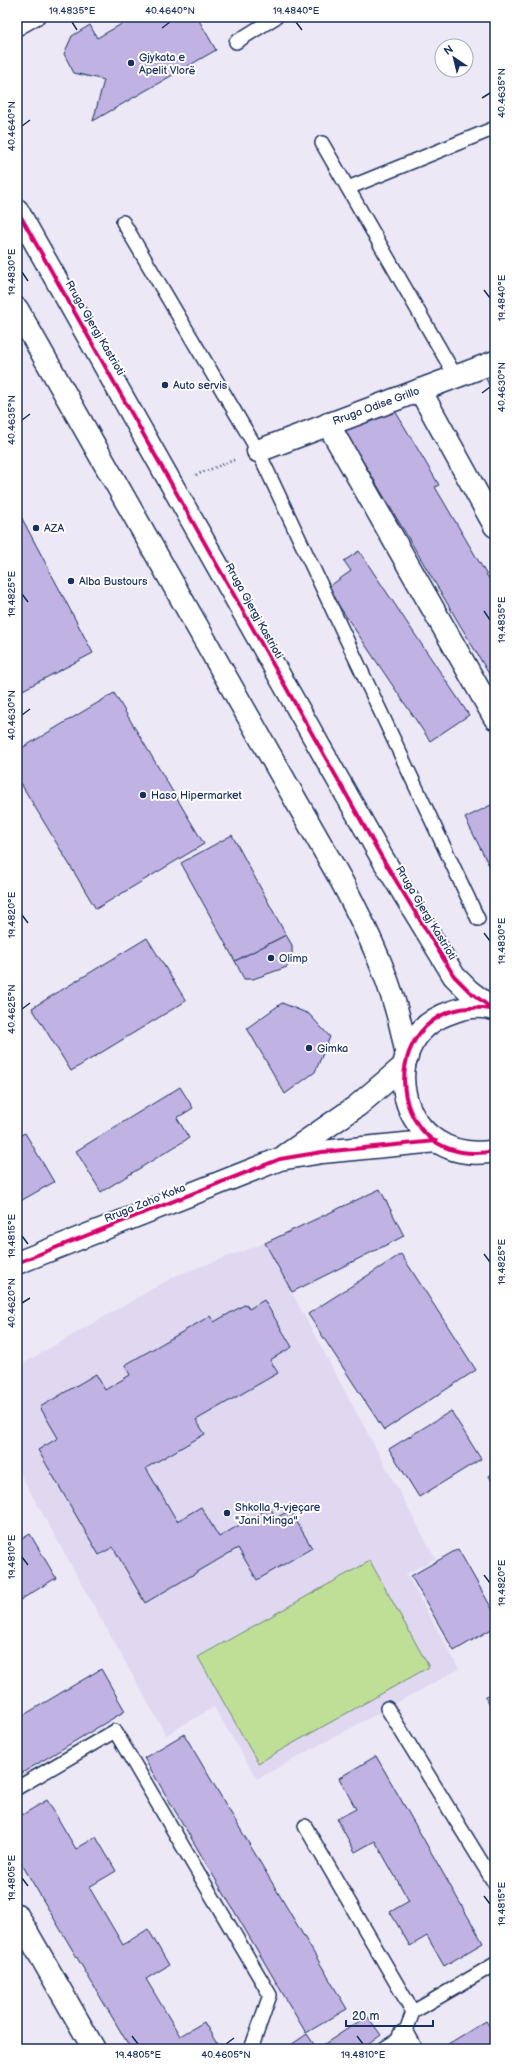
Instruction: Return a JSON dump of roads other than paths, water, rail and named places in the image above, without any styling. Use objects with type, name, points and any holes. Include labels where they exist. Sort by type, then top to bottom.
[{"type":"main road","name":"Rruga Gjergj Kastrioti","points":[[17,210],[173,484],[377,849],[436,950],[454,976],[469,991],[493,1009]]},
{"type":"main road","points":[[17,309],[341,880],[366,929],[388,981],[403,1031],[406,1062]]},
{"type":"main road","name":"Rruga Odise Grillo","points":[[258,451],[495,362]]},
{"type":"main road","points":[[420,390],[495,526]]},
{"type":"main road","points":[[328,424],[495,718]]},
{"type":"main road","points":[[491,1157],[451,1149],[425,1133],[408,1109],[403,1081],[406,1062],[413,1043],[433,1021],[460,1009],[475,1007],[493,1009]]},
{"type":"main road","points":[[280,1159],[357,1106],[406,1062]]},
{"type":"main road","points":[[280,1159],[330,1151],[436,1141]]},
{"type":"main road","name":"Rruga Zaho Koka","points":[[17,1264],[280,1159]]},
{"type":"main road","points":[[17,1915],[94,2049]]},
{"type":"lane","points":[[17,29],[38,17]]},
{"type":"lane","points":[[236,42],[276,17]]},
{"type":"lane","points":[[348,188],[495,128]]},
{"type":"lane","points":[[322,144],[456,377]]},
{"type":"lane","points":[[123,222],[258,451],[478,919]]},
{"type":"lane","points":[[387,1708],[495,1884]]},
{"type":"lane","points":[[17,1788],[115,1730],[270,1995],[251,2049]]},
{"type":"lane","points":[[306,1826],[413,2012],[407,2043],[383,2049]]},
{"type":"lane","points":[[413,2012],[495,1964]]},
{"type":"place","name":"Gjykata e Apelit Vlorë","points":[[131,63]]},
{"type":"place","name":"Auto servis","points":[[165,385]]},
{"type":"place","name":"AZA","points":[[36,528]]},
{"type":"place","name":"Alba Bustours","points":[[71,581]]},
{"type":"place","name":"Haso Hipermarket","points":[[143,795]]},
{"type":"place","name":"Olimp","points":[[271,958]]},
{"type":"place","name":"Gimka","points":[[309,1048]]},
{"type":"place","name":"Shkolla 9-vjeçare \"Jani Minga\"","points":[[227,1513]]}]
